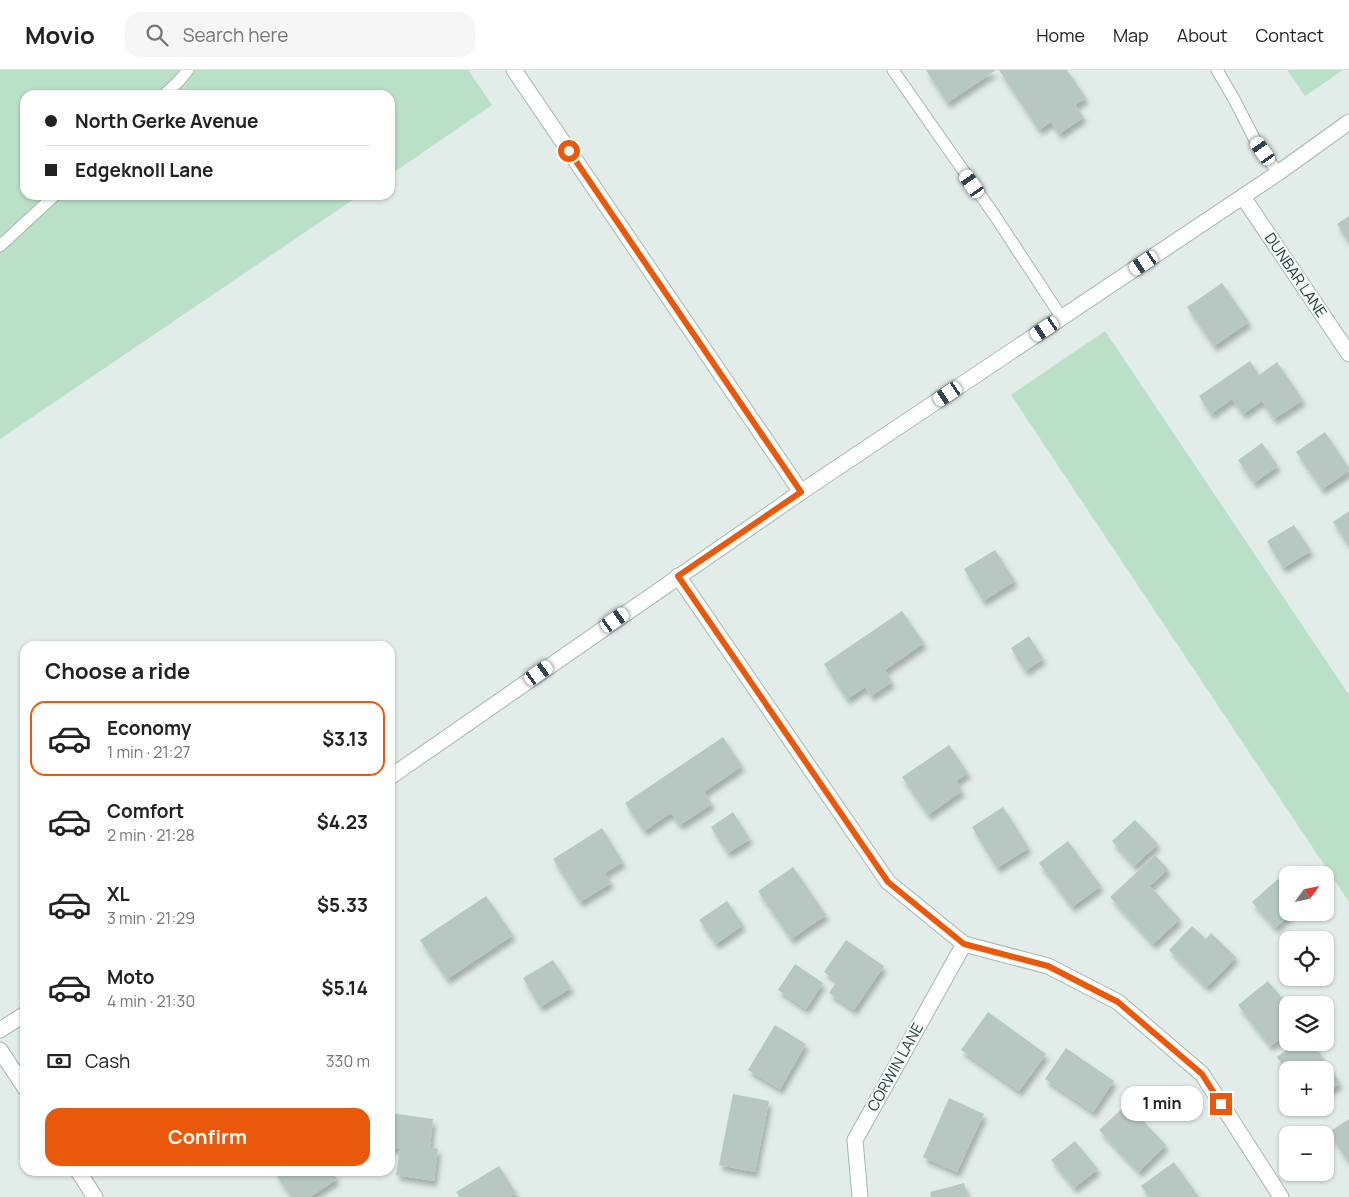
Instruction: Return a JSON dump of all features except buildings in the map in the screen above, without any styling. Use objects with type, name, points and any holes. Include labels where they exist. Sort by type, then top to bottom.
[{"type":"street","points":[[514,70],[801,492]]},
{"type":"street","points":[[395,774],[801,492],[1243,197],[1349,122]]},
{"type":"street","name":"DUNBAR LANE","points":[[1243,197],[1349,354]]},
{"type":"street","points":[[678,576],[888,882],[964,944],[1048,966],[1118,1002],[1202,1074],[1281,1197]]},
{"type":"street","name":"CORWIN LANE","points":[[860,1197],[855,1140],[964,944]]},
{"type":"street","points":[[0,1030],[20,1017]]},
{"type":"street","points":[[0,1050],[20,1080]]},
{"type":"street","points":[[81,1176],[95,1197]]},
{"type":"lane","points":[[169,90],[188,70]]},
{"type":"lane","points":[[893,70],[995,216],[1062,318]]},
{"type":"lane","points":[[1217,70],[1255,140],[1278,173]]},
{"type":"lane","points":[[0,246],[50,200]]},
{"type":"green space","points":[[0,70],[468,70],[492,105],[395,172],[395,90],[20,90],[20,200],[353,200],[0,439]]},
{"type":"green space","points":[[1287,70],[1343,70],[1305,96]]},
{"type":"green space","points":[[1105,331],[1349,695],[1349,902],[1334,880],[1334,866],[1325,866],[1011,395]]},
{"type":"route","points":[[569,151],[801,492],[678,576],[888,882],[964,944],[1048,966],[1118,1002],[1202,1074],[1221,1104]]}]
